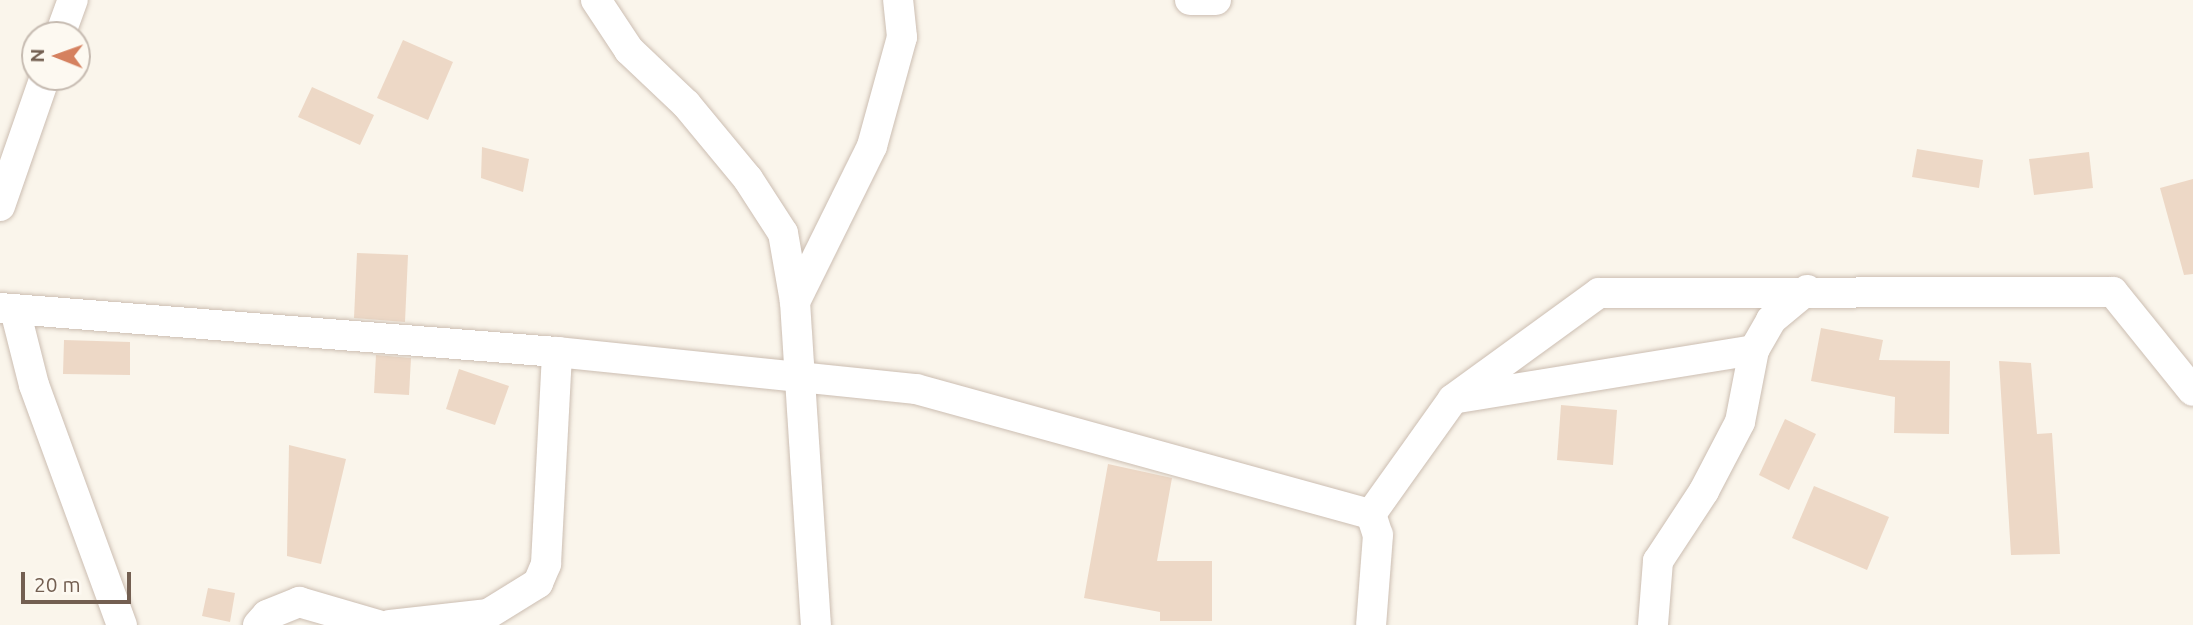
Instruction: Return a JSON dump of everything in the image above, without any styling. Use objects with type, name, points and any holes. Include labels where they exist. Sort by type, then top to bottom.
[{"type":"street","points":[[65,21],[73,0]]},
{"type":"street","points":[[596,0],[629,50],[686,104],[748,179],[783,233],[795,302],[817,625]]},
{"type":"street","points":[[795,302],[872,146],[902,37],[898,0]]},
{"type":"street","points":[[1190,0],[1216,0]]},
{"type":"street","points":[[0,205],[40,91]]},
{"type":"street","points":[[1653,625],[1658,561],[1704,491],[1740,422],[1754,350],[1771,320],[1807,290]]},
{"type":"street","points":[[1371,514],[1453,399],[1599,293],[1807,290],[2113,292],[2193,391]]},
{"type":"street","points":[[122,625],[8,309],[556,352],[916,388],[1371,514]]},
{"type":"street","points":[[1453,399],[1754,350]]},
{"type":"street","points":[[390,625],[488,614],[538,583],[546,564],[556,352]]},
{"type":"street","points":[[1371,514],[1378,536],[1371,625]]},
{"type":"street","points":[[258,625],[267,615],[299,602],[378,625]]},
{"type":"building","points":[[403,40],[453,62],[428,120],[377,98]]},
{"type":"building","points":[[312,87],[374,115],[360,145],[298,117]]},
{"type":"building","points":[[482,147],[529,159],[523,192],[481,178]]},
{"type":"building","points":[[1917,149],[1983,160],[1979,188],[1912,177]]},
{"type":"building","points":[[2089,152],[2093,188],[2034,195],[2029,159]]},
{"type":"building","points":[[2193,179],[2193,274],[2184,275],[2160,188]]},
{"type":"building","points":[[357,253],[408,255],[405,322],[354,318]]},
{"type":"building","points":[[1821,328],[1883,340],[1879,360],[1950,361],[1949,434],[1894,433],[1895,397],[1811,381]]},
{"type":"building","points":[[64,340],[130,342],[130,375],[63,374]]},
{"type":"building","points":[[376,355],[411,358],[409,395],[374,393]]},
{"type":"building","points":[[1999,361],[2031,363],[2037,434],[2052,433],[2060,554],[2011,555]]},
{"type":"building","points":[[459,369],[509,386],[495,425],[446,409]]},
{"type":"building","points":[[1561,405],[1617,410],[1613,465],[1557,460]]},
{"type":"building","points":[[1785,419],[1816,434],[1789,490],[1759,475]]},
{"type":"building","points":[[289,445],[346,459],[321,564],[287,556]]},
{"type":"building","points":[[1108,464],[1172,478],[1157,561],[1212,561],[1212,621],[1160,621],[1160,612],[1084,598]]},
{"type":"building","points":[[1814,486],[1889,517],[1867,570],[1792,538]]},
{"type":"building","points":[[208,588],[235,593],[230,622],[202,616]]}]
